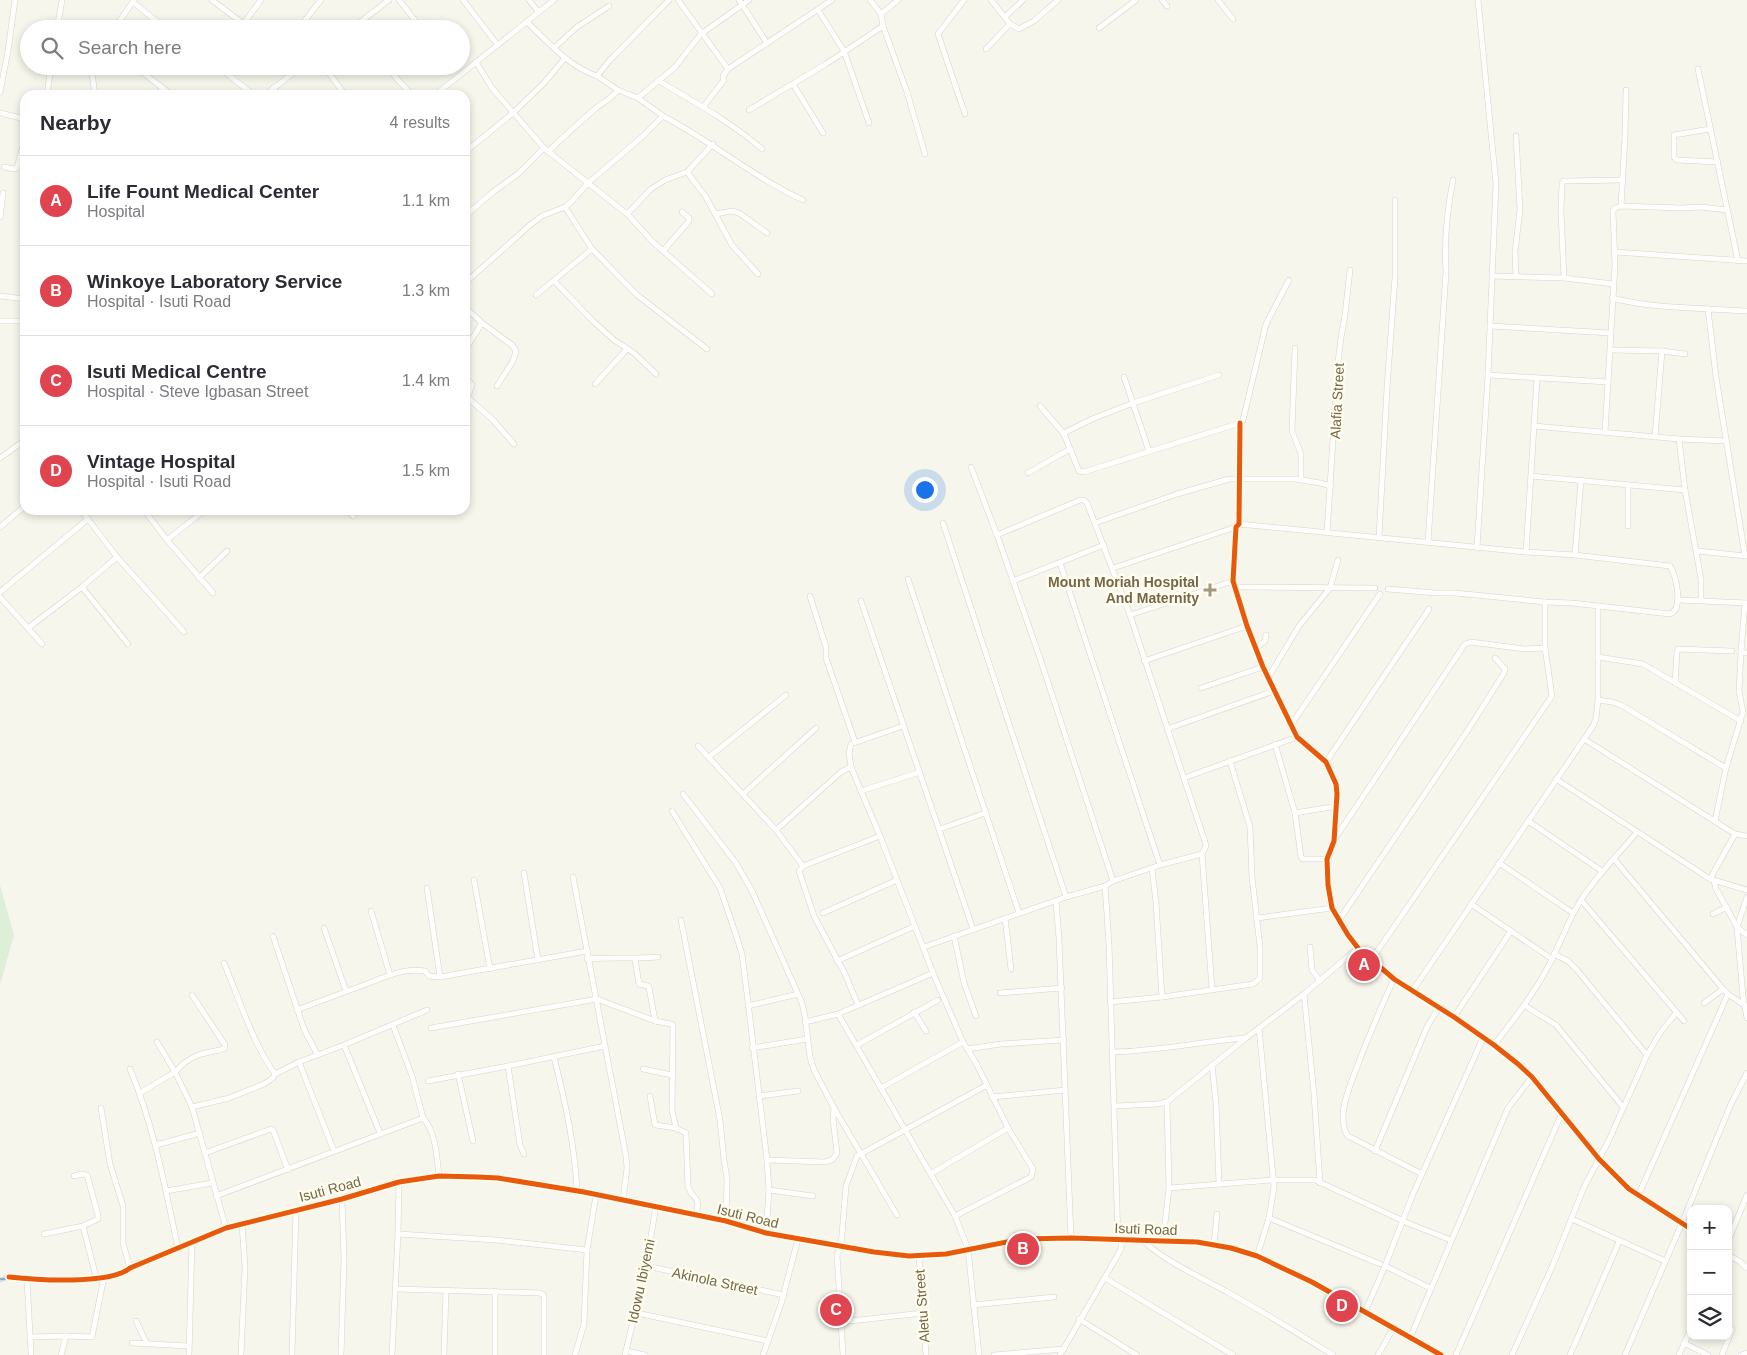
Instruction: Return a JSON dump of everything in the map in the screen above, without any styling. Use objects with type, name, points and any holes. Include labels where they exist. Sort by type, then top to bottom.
[{"type":"street","points":[[0,92],[15,0]]},
{"type":"street","points":[[59,20],[62,0]]},
{"type":"street","points":[[212,0],[240,20]]},
{"type":"street","points":[[246,20],[261,0]]},
{"type":"street","points":[[305,20],[321,0]]},
{"type":"street","points":[[365,20],[389,0]]},
{"type":"street","points":[[399,0],[415,20]]},
{"type":"street","points":[[463,0],[498,44]]},
{"type":"street","points":[[529,0],[538,11]]},
{"type":"street","points":[[470,66],[554,0]]},
{"type":"street","points":[[597,76],[610,60],[669,0]]},
{"type":"street","points":[[678,0],[728,70]]},
{"type":"street","points":[[638,98],[675,67],[702,34],[740,2],[749,0]]},
{"type":"street","points":[[703,107],[724,80],[723,76],[728,70],[832,0]]},
{"type":"street","points":[[870,0],[881,14],[882,26],[906,92],[925,154]]},
{"type":"street","points":[[881,14],[898,0]]},
{"type":"street","points":[[964,0],[938,34],[965,114]]},
{"type":"street","points":[[991,0],[1010,24],[1020,29],[1034,21],[1058,0]]},
{"type":"street","points":[[1005,17],[1024,0]]},
{"type":"street","points":[[1099,28],[1136,0]]},
{"type":"street","points":[[1162,0],[1167,6]]},
{"type":"street","points":[[1218,0],[1233,19]]},
{"type":"street","points":[[1477,547],[1496,212],[1496,184],[1478,0]]},
{"type":"street","points":[[120,20],[134,1],[156,20]]},
{"type":"street","points":[[740,2],[767,43]]},
{"type":"street","points":[[554,48],[576,27],[609,6]]},
{"type":"street","points":[[818,10],[844,51],[869,123]]},
{"type":"street","points":[[527,22],[565,58],[581,70],[597,76],[618,90],[638,98],[663,116],[713,144],[756,175],[803,200]]},
{"type":"street","points":[[986,49],[1010,24]]},
{"type":"street","points":[[749,110],[794,84],[882,26]]},
{"type":"street","points":[[470,148],[513,113],[544,83],[565,58]]},
{"type":"street","points":[[476,62],[492,88],[546,150],[627,214],[663,251],[712,294]]},
{"type":"street","points":[[1698,69],[1738,261]]},
{"type":"street","points":[[48,90],[50,75]]},
{"type":"street","points":[[92,75],[94,90]]},
{"type":"street","points":[[145,75],[165,90]]},
{"type":"street","points":[[228,75],[248,90]]},
{"type":"street","points":[[271,90],[288,75]]},
{"type":"street","points":[[331,75],[341,90]]},
{"type":"street","points":[[394,75],[407,90]]},
{"type":"street","points":[[441,90],[459,75]]},
{"type":"street","points":[[659,81],[703,107],[748,137],[762,149]]},
{"type":"street","points":[[794,84],[823,133]]},
{"type":"street","points":[[470,212],[614,96],[618,90]]},
{"type":"street","points":[[1621,206],[1626,90]]},
{"type":"street","points":[[0,113],[20,118]]},
{"type":"street","points":[[470,279],[530,225],[542,216],[565,207],[588,183],[643,136],[663,116]]},
{"type":"street","points":[[1710,128],[1674,135],[1674,158],[1677,160],[1718,162]]},
{"type":"street","points":[[1516,136],[1520,209],[1515,252],[1516,277]]},
{"type":"street","points":[[627,214],[652,189],[665,180],[687,172],[713,144]]},
{"type":"street","points":[[4,167],[17,168],[20,157]]},
{"type":"street","points":[[687,172],[706,197],[732,245],[758,274]]},
{"type":"street","points":[[1428,542],[1446,272],[1444,250],[1446,216],[1453,180]]},
{"type":"street","points":[[1564,278],[1561,211],[1562,183],[1564,181],[1623,180]]},
{"type":"street","points":[[0,217],[3,193]]},
{"type":"street","points":[[1379,538],[1386,397],[1395,277],[1396,200]]},
{"type":"street","points":[[1604,432],[1614,284],[1613,211],[1621,206],[1701,207],[1727,210]]},
{"type":"street","points":[[565,207],[592,249],[637,295],[707,349]]},
{"type":"street","points":[[715,214],[732,211],[739,213],[767,232]]},
{"type":"street","points":[[663,251],[689,221],[689,218],[682,212]]},
{"type":"street","points":[[536,296],[592,249]]},
{"type":"street","points":[[1615,252],[1747,261]]},
{"type":"street","name":"Alafia Street","points":[[1328,533],[1338,362],[1346,315],[1350,270]]},
{"type":"street","points":[[1492,276],[1564,278],[1614,284]]},
{"type":"street","points":[[1290,280],[1268,318],[1256,361],[1245,415],[1240,423],[1238,525],[1234,584],[1247,626],[1263,667],[1297,737],[1326,762],[1336,784],[1337,806],[1334,841]]},
{"type":"street","points":[[555,282],[594,322],[656,374]]},
{"type":"street","points":[[0,296],[20,298]]},
{"type":"street","points":[[1612,298],[1632,303],[1747,311]]},
{"type":"street","points":[[1697,550],[1746,556],[1726,441],[1708,309]]},
{"type":"street","points":[[470,312],[516,350],[513,361],[497,386]]},
{"type":"street","points":[[0,321],[20,321]]},
{"type":"street","points":[[470,342],[482,323]]},
{"type":"street","points":[[1490,326],[1611,333]]},
{"type":"street","points":[[595,384],[627,348]]},
{"type":"street","points":[[1295,348],[1292,431],[1302,459],[1300,480]]},
{"type":"street","points":[[1611,350],[1662,351],[1685,354]]},
{"type":"street","points":[[1655,436],[1662,351]]},
{"type":"street","points":[[1064,434],[1092,419],[1133,403],[1219,375]]},
{"type":"street","points":[[1488,375],[1608,382]]},
{"type":"street","points":[[1124,377],[1149,451]]},
{"type":"street","points":[[1526,552],[1537,379]]},
{"type":"street","points":[[470,400],[493,420],[514,444]]},
{"type":"street","points":[[1040,406],[1064,434],[1081,472],[1240,423]]},
{"type":"street","points":[[1534,426],[1680,439],[1726,441]]},
{"type":"street","points":[[1680,439],[1685,490],[1697,550],[1700,600]]},
{"type":"street","points":[[0,458],[20,444]]},
{"type":"street","points":[[1028,473],[1070,449]]},
{"type":"street","points":[[971,467],[1013,581],[1113,881]]},
{"type":"street","points":[[1531,476],[1685,490]]},
{"type":"street","points":[[1095,523],[1213,482],[1229,479],[1276,478],[1332,486]]},
{"type":"street","points":[[1575,555],[1581,480]]},
{"type":"street","points":[[1628,486],[1628,526]]},
{"type":"street","points":[[997,535],[1080,500],[1084,500],[1087,503],[1130,615],[1205,842],[1206,846],[1202,854],[1212,989]]},
{"type":"street","points":[[0,527],[20,510]]},
{"type":"street","points":[[85,515],[117,556],[184,632]]},
{"type":"street","points":[[148,515],[199,578],[213,592]]},
{"type":"street","points":[[167,540],[199,515]]},
{"type":"street","points":[[0,592],[88,519]]},
{"type":"street","points":[[943,524],[1066,897]]},
{"type":"street","points":[[1113,568],[1238,525],[1575,555],[1670,566],[1678,600],[1675,610],[1670,614],[1572,602],[1545,602],[1455,593],[1388,589]]},
{"type":"street","points":[[1013,581],[1104,545]]},
{"type":"street","points":[[199,578],[227,551]]},
{"type":"street","points":[[28,628],[82,587],[117,556]]},
{"type":"street","points":[[1268,678],[1299,626],[1330,588],[1338,560]]},
{"type":"street","points":[[1060,563],[1160,865]]},
{"type":"street","points":[[908,579],[1019,913]]},
{"type":"street","points":[[1130,615],[1234,584],[1375,588]]},
{"type":"street","points":[[82,587],[128,644]]},
{"type":"street","points":[[1291,725],[1380,594]]},
{"type":"street","points":[[810,596],[826,647],[826,658],[855,742]]},
{"type":"street","points":[[0,597],[42,644]]},
{"type":"street","points":[[1678,600],[1746,603],[1744,653],[1738,691],[1744,703],[1743,712],[1726,768],[1715,821]]},
{"type":"street","points":[[861,601],[973,929]]},
{"type":"street","points":[[1372,959],[1552,696],[1545,648],[1545,602]]},
{"type":"street","points":[[1413,990],[1596,719],[1598,700],[1598,606]]},
{"type":"street","points":[[1326,762],[1428,609]]},
{"type":"street","points":[[1144,661],[1247,626]]},
{"type":"street","points":[[1256,648],[1265,641],[1266,634]]},
{"type":"street","points":[[1545,648],[1524,649],[1471,642],[1465,644],[1334,841],[1327,859],[1328,885],[1332,908],[1358,948],[1394,978],[1494,1045],[1532,1077],[1599,1159],[1638,1196],[1687,1226]]},
{"type":"street","points":[[1675,683],[1678,649],[1732,650]]},
{"type":"street","points":[[1339,920],[1468,730],[1504,673],[1505,669],[1495,658]]},
{"type":"street","points":[[1598,658],[1639,662],[1741,721]]},
{"type":"street","points":[[1201,688],[1263,667]]},
{"type":"street","points":[[1167,729],[1274,691]]},
{"type":"street","points":[[709,757],[786,695]]},
{"type":"street","points":[[1598,700],[1621,705],[1726,768]]},
{"type":"street","points":[[903,726],[851,744],[849,753],[851,767],[924,947],[932,973],[963,1042],[1008,1128],[1032,1169],[1031,1177],[955,1216]]},
{"type":"street","points":[[743,794],[816,728]]},
{"type":"street","points":[[1184,778],[1297,737]]},
{"type":"street","points":[[1584,739],[1735,834],[1747,836]]},
{"type":"street","points":[[1275,744],[1295,813],[1300,857],[1303,859],[1327,859]]},
{"type":"street","points":[[698,746],[776,830],[803,866]]},
{"type":"street","points":[[1110,1002],[1254,984],[1260,978],[1260,947],[1252,877],[1249,820],[1230,761]]},
{"type":"street","points":[[776,830],[841,772],[851,767]]},
{"type":"street","points":[[861,792],[920,772]]},
{"type":"street","points":[[1556,779],[1712,880],[1747,890]]},
{"type":"street","points":[[682,794],[736,864],[752,891],[798,994],[804,1012],[812,1065],[834,1108],[898,1215]]},
{"type":"street","points":[[1295,813],[1337,806]]},
{"type":"street","points":[[672,811],[720,888],[742,954],[767,1160],[769,1190],[766,1233]]},
{"type":"street","points":[[940,829],[985,813]]},
{"type":"street","points":[[1528,821],[1602,872]]},
{"type":"street","points":[[1494,1045],[1524,1005],[1553,956],[1573,912],[1581,900],[1602,872],[1637,832]]},
{"type":"street","points":[[1712,880],[1735,834]]},
{"type":"street","points":[[858,1005],[845,974],[814,916],[799,876],[799,871],[803,866],[880,836]]},
{"type":"street","points":[[924,947],[1066,897],[1105,886],[1113,881],[1160,865],[1202,854]]},
{"type":"street","points":[[1614,859],[1723,989],[1744,1005]]},
{"type":"street","points":[[1499,863],[1573,912]]},
{"type":"street","points":[[1152,868],[1162,997]]},
{"type":"street","points":[[524,872],[538,960]]},
{"type":"street","points":[[573,877],[587,959],[626,1156],[627,1168],[623,1200]]},
{"type":"street","points":[[474,880],[490,969]]},
{"type":"street","points":[[823,913],[897,880]]},
{"type":"street","points":[[1712,880],[1737,927],[1744,1005],[1747,1018]]},
{"type":"street","points":[[1060,1355],[1121,1249],[1105,886]]},
{"type":"street","points":[[427,888],[440,977]]},
{"type":"street","points":[[1737,927],[1747,897]]},
{"type":"street","points":[[1581,900],[1684,1021]]},
{"type":"street","points":[[1056,901],[1062,988],[1071,1238]]},
{"type":"street","points":[[1471,904],[1553,956],[1568,961],[1647,1055]]},
{"type":"street","points":[[1713,914],[1727,907]]},
{"type":"street","points":[[1257,918],[1332,908]]},
{"type":"street","points":[[371,911],[390,975]]},
{"type":"street","points":[[1005,918],[1011,969]]},
{"type":"street","points":[[681,920],[720,1120],[727,1179],[726,1221]]},
{"type":"street","points":[[837,961],[915,926]]},
{"type":"street","points":[[1737,927],[1747,935]]},
{"type":"street","points":[[324,928],[346,991]]},
{"type":"street","points":[[1454,1017],[1512,931]]},
{"type":"street","points":[[273,936],[297,1010],[316,1054]]},
{"type":"street","points":[[954,936],[964,983],[976,1016]]},
{"type":"street","points":[[1310,947],[1312,970],[1320,981]]},
{"type":"street","points":[[1115,1106],[1168,1102],[1246,1038],[1304,994],[1358,948]]},
{"type":"street","points":[[297,1010],[390,975],[407,971],[422,970],[429,976],[440,977],[586,951]]},
{"type":"street","points":[[587,959],[658,957]]},
{"type":"street","points":[[635,959],[639,984],[649,988],[656,1021]]},
{"type":"street","points":[[224,963],[268,1065],[275,1074]]},
{"type":"street","points":[[805,1022],[838,1014],[932,973]]},
{"type":"street","points":[[1394,978],[1371,1029],[1350,1086],[1343,1117],[1344,1128],[1348,1136],[1422,1174]]},
{"type":"street","points":[[1000,993],[1062,988]]},
{"type":"street","points":[[1704,1003],[1723,989]]},
{"type":"street","points":[[748,1006],[798,994]]},
{"type":"street","points":[[1304,994],[1314,1094],[1320,1183]]},
{"type":"street","points":[[1638,1196],[1728,994]]},
{"type":"street","points":[[140,1094],[175,1072],[192,1058],[220,1051],[225,1047],[192,995]]},
{"type":"street","points":[[431,1028],[596,999],[673,1026],[673,1118],[676,1128]]},
{"type":"street","points":[[856,1045],[938,1000]]},
{"type":"street","points":[[1524,1005],[1556,1025],[1624,1107]]},
{"type":"street","points":[[1375,1151],[1428,1027],[1439,1007]]},
{"type":"street","points":[[192,1107],[229,1098],[264,1084],[273,1078],[275,1074],[298,1062],[392,1026],[427,1010]]},
{"type":"street","points":[[914,1012],[926,1031]]},
{"type":"street","points":[[1512,1355],[1572,1220],[1584,1187],[1624,1107],[1647,1055],[1660,1033],[1676,1013]]},
{"type":"street","points":[[838,1014],[932,1173],[955,1216],[968,1249],[979,1355]]},
{"type":"street","points":[[392,1026],[412,1076],[423,1118],[433,1139],[437,1153],[438,1176]]},
{"type":"street","points":[[1257,1256],[1269,1218],[1274,1190],[1259,1028]]},
{"type":"street","points":[[1113,1052],[1146,1051],[1191,1043],[1246,1038]]},
{"type":"street","points":[[1365,1312],[1422,1174],[1483,1038]]},
{"type":"street","points":[[752,1048],[807,1039]]},
{"type":"street","points":[[967,1049],[1000,1044],[1064,1040]]},
{"type":"street","points":[[157,1042],[175,1072],[192,1107],[226,1228]]},
{"type":"street","points":[[881,1088],[963,1042]]},
{"type":"street","points":[[344,1045],[380,1133]]},
{"type":"street","points":[[428,1081],[605,1046]]},
{"type":"street","points":[[554,1057],[565,1102],[576,1163],[577,1191]]},
{"type":"street","points":[[298,1062],[334,1151]]},
{"type":"street","points":[[1212,1065],[1216,1104],[1219,1184]]},
{"type":"street","points":[[508,1066],[520,1145],[524,1154]]},
{"type":"street","points":[[130,1069],[156,1145],[178,1248]]},
{"type":"street","points":[[643,1069],[672,1074]]},
{"type":"street","points":[[1624,1355],[1682,1223],[1731,1104],[1747,1073]]},
{"type":"street","points":[[458,1074],[473,1141]]},
{"type":"street","points":[[1410,1338],[1510,1104],[1532,1077]]},
{"type":"street","points":[[843,1355],[837,1254],[841,1246],[846,1186],[854,1164],[861,1154],[987,1085]]},
{"type":"street","points":[[992,1097],[1065,1090]]},
{"type":"street","points":[[759,1096],[798,1091]]},
{"type":"street","points":[[650,1096],[655,1125],[676,1128],[686,1133],[688,1187],[690,1194],[696,1197],[698,1202],[696,1215]]},
{"type":"street","points":[[1163,1241],[1169,1188],[1168,1102]]},
{"type":"street","points":[[101,1108],[110,1164],[122,1206],[123,1243],[130,1268]]},
{"type":"street","points":[[767,1160],[825,1162],[833,1159],[837,1153],[833,1119],[834,1108]]},
{"type":"street","points":[[1456,1355],[1562,1113]]},
{"type":"street","points":[[216,1196],[423,1118]]},
{"type":"street","points":[[932,1173],[1008,1128]]},
{"type":"street","points":[[205,1153],[271,1129],[288,1170]]},
{"type":"street","points":[[156,1145],[200,1133]]},
{"type":"street","points":[[44,1234],[83,1226],[94,1222],[98,1217],[87,1175],[74,1176]]},
{"type":"street","name":"Isuti Road","points":[[10,1277],[60,1281],[104,1277],[126,1271],[226,1228],[342,1199],[399,1182],[438,1176],[498,1178],[656,1206],[726,1221],[766,1233],[874,1252],[919,1256],[946,1254],[1022,1239],[1071,1238],[1214,1244],[1246,1251],[1312,1282],[1442,1355]]},
{"type":"street","points":[[1169,1188],[1272,1180],[1315,1180],[1403,1221],[1451,1240]]},
{"type":"street","points":[[392,1355],[399,1182]]},
{"type":"street","points":[[166,1191],[212,1183]]},
{"type":"street","points":[[769,1190],[813,1196]]},
{"type":"street","points":[[575,1355],[584,1324],[587,1250],[596,1195]]},
{"type":"street","points":[[1732,1231],[1747,1195]]},
{"type":"street","points":[[341,1355],[344,1259],[342,1199]]},
{"type":"street","name":"Idowu Ibiyemi","points":[[625,1353],[646,1266],[656,1206]]},
{"type":"street","points":[[292,1355],[296,1210]]},
{"type":"street","points":[[1214,1244],[1217,1214]]},
{"type":"street","points":[[1269,1218],[1383,1265],[1430,1288]]},
{"type":"street","points":[[1572,1220],[1665,1260]]},
{"type":"street","points":[[241,1355],[245,1268],[242,1224]]},
{"type":"street","points":[[83,1226],[96,1277]]},
{"type":"street","points":[[398,1234],[496,1240],[587,1250]]},
{"type":"street","points":[[763,1355],[784,1295],[798,1239]]},
{"type":"street","points":[[189,1355],[192,1241]]},
{"type":"street","points":[[1142,1241],[1174,1264],[1232,1295],[1333,1355]]},
{"type":"street","points":[[1570,1355],[1620,1242]]},
{"type":"street","name":"Aletu Street","points":[[919,1256],[926,1355]]},
{"type":"street","points":[[1732,1257],[1740,1261],[1747,1268]]},
{"type":"street","name":"Akinola Street","points":[[646,1266],[784,1295]]},
{"type":"street","points":[[30,1337],[92,1337],[104,1277]]},
{"type":"street","points":[[1105,1278],[1233,1355]]},
{"type":"street","points":[[27,1279],[31,1353]]},
{"type":"street","points":[[396,1289],[540,1293],[544,1295],[544,1355]]},
{"type":"street","points":[[444,1355],[446,1290]]},
{"type":"street","points":[[495,1292],[495,1355]]},
{"type":"street","points":[[974,1305],[1054,1298]]},
{"type":"street","points":[[638,1313],[768,1341]]},
{"type":"street","points":[[841,1322],[923,1313]]},
{"type":"street","points":[[1080,1319],[1137,1355]]},
{"type":"street","points":[[136,1321],[147,1344]]},
{"type":"street","points":[[1378,1355],[1393,1329]]},
{"type":"street","points":[[62,1355],[66,1336]]},
{"type":"street","points":[[1679,1355],[1687,1337]]},
{"type":"street","points":[[1722,1355],[1728,1340]]},
{"type":"street","points":[[132,1343],[190,1346]]},
{"type":"street","points":[[1684,1343],[1708,1355]]},
{"type":"street","points":[[994,1355],[1064,1349]]},
{"type":"street","points":[[625,1353],[646,1355]]},
{"type":"street","points":[[1741,1355],[1747,1353]]},
{"type":"green space","points":[[0,885],[14,935],[0,985]]},
{"type":"waterway","points":[[0,1280],[9,1277]]},
{"type":"ferry route","points":[[0,1279],[8,1279]]},
{"type":"cycle path","points":[[1240,423],[1239,524],[1236,527],[1233,581],[1247,626],[1263,667],[1297,737],[1326,762],[1336,784],[1334,841],[1327,859],[1328,885],[1332,908],[1358,948],[1394,979],[1454,1017],[1518,1064],[1532,1077],[1599,1159],[1629,1189],[1687,1226]]},
{"type":"cycle path","points":[[9,1277],[72,1280],[106,1277],[120,1273],[226,1228],[342,1199],[399,1182],[439,1176],[498,1178],[584,1192],[726,1221],[766,1233],[874,1252],[909,1256],[946,1254],[1022,1239],[1071,1238],[1197,1242],[1231,1248],[1257,1256],[1312,1282],[1441,1355]]},
{"type":"place","name":"Mount Moriah Hospital And Maternity","points":[[1210,590]]},
{"type":"place","name":"Life Fount Medical Center","points":[[1364,965]]},
{"type":"place","name":"Winkoye Laboratory Service","points":[[1023,1249]]},
{"type":"place","name":"Vintage Hospital","points":[[1342,1306]]},
{"type":"place","name":"Isuti Medical Centre","points":[[836,1310]]}]
